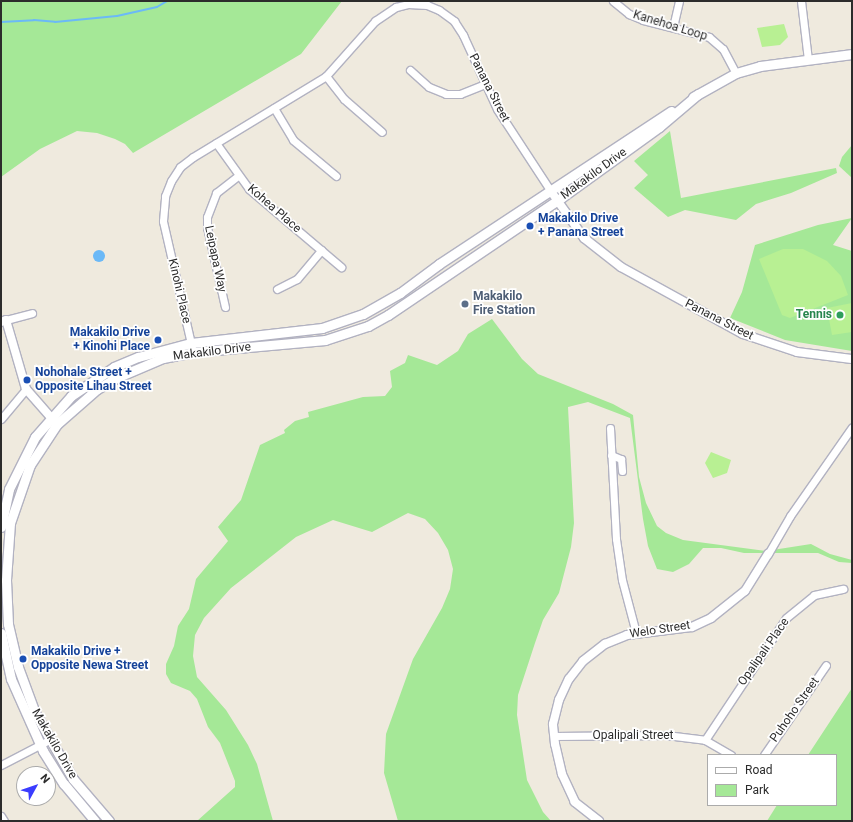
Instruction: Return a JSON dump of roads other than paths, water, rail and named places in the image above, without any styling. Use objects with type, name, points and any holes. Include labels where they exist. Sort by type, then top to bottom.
[{"type":"main road","name":"Makakilo Drive","points":[[1,527],[9,489],[22,460],[35,437],[53,421],[97,389],[118,377],[163,358],[192,348],[322,328],[343,322],[382,305],[439,264],[550,190],[698,94],[736,73],[760,66],[852,54]]},
{"type":"main road","name":"Makakilo Drive","points":[[192,348],[325,340],[346,334],[388,315],[445,274],[557,201],[659,127],[698,94]]},
{"type":"main road","points":[[439,264],[445,274]]},
{"type":"main road","name":"Makakilo Drive","points":[[53,421],[30,465],[10,523],[5,624],[22,679],[49,740],[73,779],[109,821]]},
{"type":"main road","name":"Makakilo Drive","points":[[1,633],[11,679],[40,744],[64,784],[95,821]]},
{"type":"street","name":"Kanehoa Loop","points":[[613,1],[635,17],[698,32],[714,40],[726,54],[736,73]]},
{"type":"street","points":[[673,26],[679,1]]},
{"type":"street","points":[[801,1],[808,60]]},
{"type":"street","name":"Panana Street","points":[[164,229],[163,204],[173,177],[186,162],[326,76],[380,17],[396,7],[414,4],[433,7],[454,21],[463,36],[497,109],[557,201],[584,238],[607,259],[743,334],[784,348],[852,359]]},
{"type":"street","points":[[410,70],[433,89],[446,94],[460,94],[485,84]]},
{"type":"street","points":[[326,76],[347,102],[382,132]]},
{"type":"street","points":[[274,108],[293,140],[336,176]]},
{"type":"street","name":"Kohea Place","points":[[216,143],[238,176],[258,197],[341,267]]},
{"type":"street","name":"Leipapa Way","points":[[225,307],[207,227],[207,217],[216,193],[238,176]]},
{"type":"street","name":"Kinohi Place","points":[[164,229],[192,348]]},
{"type":"street","points":[[277,289],[297,279],[321,250]]},
{"type":"street","points":[[32,314],[4,321],[26,389],[53,421]]},
{"type":"street","points":[[1,419],[26,389]]},
{"type":"street","name":"Welo Street","points":[[599,821],[576,802],[562,774],[553,724],[559,700],[569,679],[583,661],[605,644],[636,633],[692,627],[711,618],[745,591],[790,516],[852,427]]},
{"type":"street","points":[[610,428],[616,539],[622,580],[636,633]]},
{"type":"street","points":[[611,456],[621,459],[622,471]]},
{"type":"street","name":"Opalipali Place","points":[[705,740],[786,618],[814,595],[843,589]]},
{"type":"street","name":"Puhoho Street","points":[[765,754],[826,665]]},
{"type":"street","name":"Opalipali Street","points":[[554,736],[666,734],[705,740],[729,754]]},
{"type":"street","points":[[1,765],[49,740]]},
{"type":"street","points":[[1,816],[4,821]]},
{"type":"water","points":[[97,250],[101,250],[105,256],[101,262],[97,262],[93,258],[93,254]]},
{"type":"waterway","points":[[1,22],[34,20],[55,22],[117,16],[157,7],[167,1]]},
{"type":"place","name":"Makakilo Drive + Panana Street","points":[[530,226]]},
{"type":"place","name":"Makakilo Fire Station","points":[[465,304]]},
{"type":"place","name":"Tennis","points":[[840,315]]},
{"type":"place","name":"Makakilo Drive + Kinohi Place","points":[[158,340]]},
{"type":"place","name":"Nohohale Street + Opposite Lihau Street","points":[[27,380]]},
{"type":"place","name":"Makakilo Drive + Opposite Newa Street","points":[[23,659]]}]
